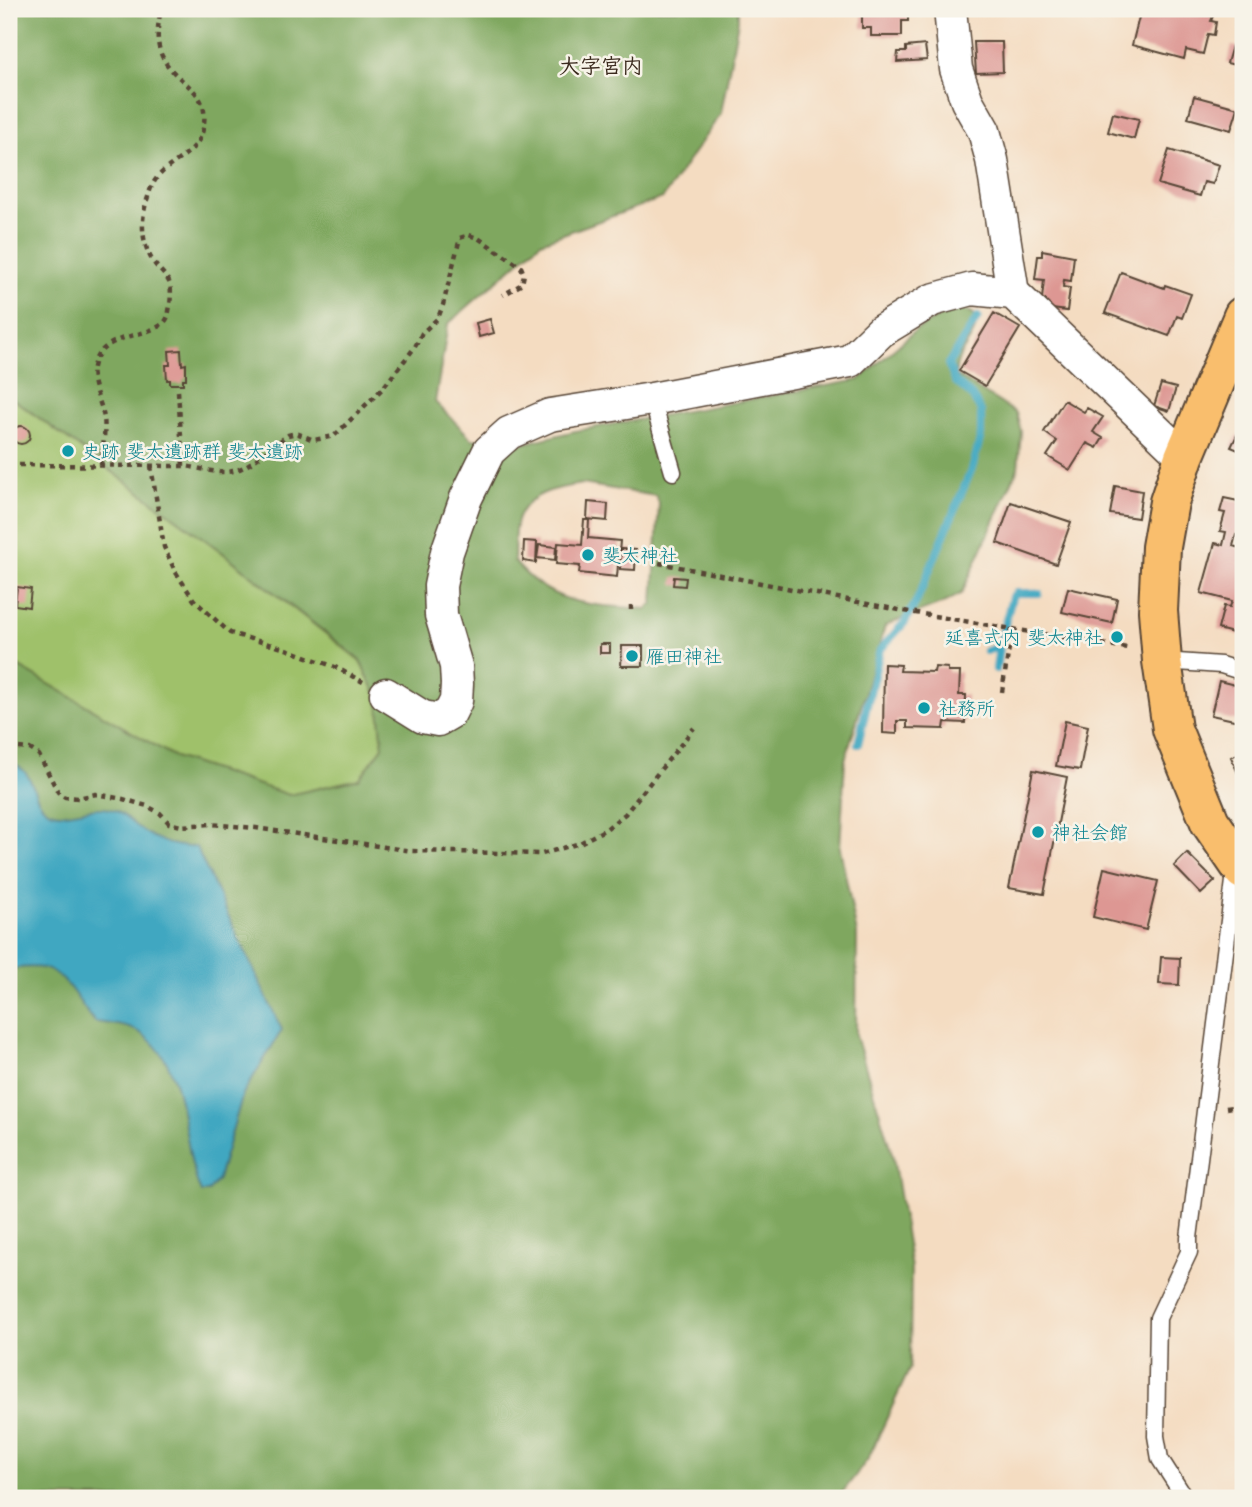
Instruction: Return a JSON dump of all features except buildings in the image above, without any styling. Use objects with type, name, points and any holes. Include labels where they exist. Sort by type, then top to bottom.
[{"type":"main road","points":[[1240,866],[1210,822],[1144,654],[1158,611],[1161,547],[1169,502],[1184,457],[1243,316]]},
{"type":"street","points":[[950,9],[956,69],[967,101],[984,131],[992,160],[1013,293],[1184,457]]},
{"type":"street","points":[[386,694],[423,717],[438,720],[450,713],[456,701],[456,666],[441,615],[440,586],[447,552],[466,498],[489,450],[509,433],[550,415],[652,399],[850,361],[881,331],[932,300],[972,289],[1013,293]]},
{"type":"lane","points":[[652,399],[673,472]]},
{"type":"lane","points":[[1144,654],[1221,665],[1243,672]]},
{"type":"lane","points":[[1185,1498],[1160,1459],[1156,1436],[1158,1318],[1189,1252],[1240,866]]},
{"type":"path","points":[[102,466],[104,419],[93,383],[93,367],[96,358],[110,344],[127,336],[149,331],[168,318],[170,285],[147,252],[143,218],[154,182],[200,140],[205,110],[202,101],[169,68],[161,54],[157,35],[161,9]]},
{"type":"path","points":[[9,465],[183,466],[211,471],[233,471],[289,435],[296,433],[314,440],[334,436],[383,388],[415,347],[422,333],[438,318],[460,238],[469,235],[478,238],[521,267],[524,274],[522,284],[503,295]]},
{"type":"path","points":[[178,391],[183,466]]},
{"type":"path","points":[[151,466],[164,547],[175,571],[194,600],[230,633],[335,667],[386,694]]},
{"type":"path","points":[[659,563],[1144,654]]},
{"type":"path","points":[[631,605],[631,614]]},
{"type":"path","points":[[1002,692],[1012,629]]},
{"type":"path","points":[[9,747],[30,749],[39,755],[58,792],[65,797],[96,793],[124,799],[147,806],[160,813],[169,823],[181,826],[209,824],[256,828],[412,851],[542,854],[580,843],[606,829],[625,814],[694,728]]},
{"type":"green space","points":[[9,9],[738,9],[721,113],[663,198],[541,242],[448,324],[435,402],[472,439],[517,445],[575,431],[859,380],[917,329],[941,316],[959,310],[971,312],[977,317],[974,332],[958,360],[956,375],[1016,413],[1021,432],[1018,468],[962,593],[885,626],[845,760],[840,848],[857,934],[856,1036],[893,1157],[911,1268],[910,1368],[868,1459],[838,1498],[9,1498],[9,661],[175,757],[289,795],[359,779],[383,747],[378,697],[359,659],[218,549],[9,396]],"holes":[[[582,484],[656,496],[659,503],[653,603],[647,609],[574,601],[543,587],[514,561],[517,521],[527,504],[543,494]]]},
{"type":"green space","points":[[9,396],[218,549],[359,660],[378,697],[383,747],[359,779],[289,795],[175,757],[9,661]]},
{"type":"water","points":[[9,761],[25,772],[42,806],[48,810],[64,813],[98,808],[114,810],[157,839],[179,846],[196,847],[282,1030],[243,1094],[218,1179],[208,1192],[201,1192],[194,1173],[176,1086],[158,1049],[137,1031],[95,1022],[66,983],[51,971],[34,967],[9,969]]},
{"type":"waterway","points":[[858,744],[880,650],[905,622],[917,600],[973,466],[981,435],[981,411],[971,395],[955,381],[948,364],[978,317]]},
{"type":"waterway","points":[[986,651],[999,647],[1012,597],[1016,593],[1039,593]]},
{"type":"waterway","points":[[996,669],[999,647]]},
{"type":"place","name":"史跡 斐太遺跡群 斐太遺跡","points":[[68,451]]},
{"type":"place","name":"斐太神社","points":[[588,555]]},
{"type":"place","name":"延喜式内 斐太神社","points":[[1117,637]]},
{"type":"place","name":"雁田神社","points":[[632,656]]},
{"type":"place","name":"社務所","points":[[924,708]]},
{"type":"place","name":"神社会館","points":[[1038,832]]},
{"type":"district","name":"大字宮内","points":[[601,66]]}]
